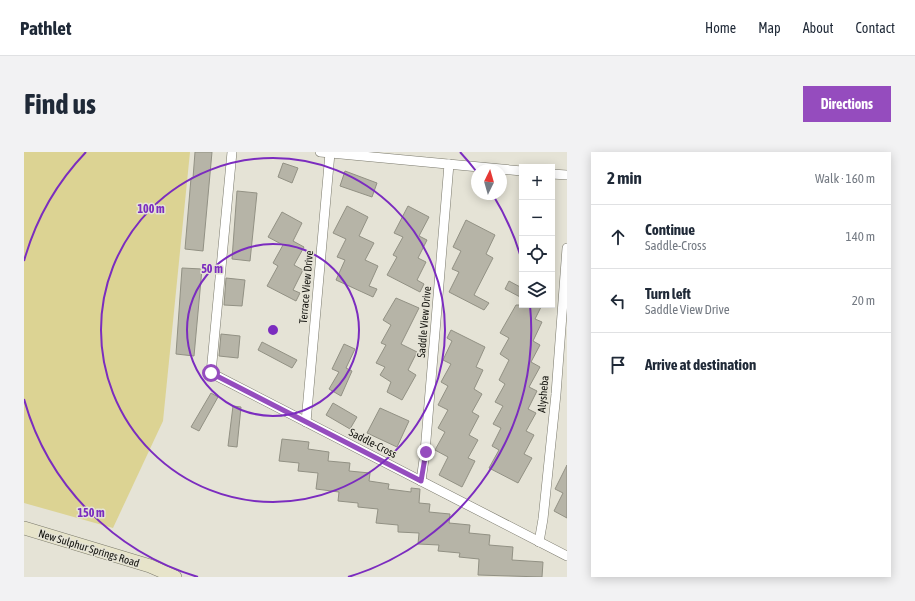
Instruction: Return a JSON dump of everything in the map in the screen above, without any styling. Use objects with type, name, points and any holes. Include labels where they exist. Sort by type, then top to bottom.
[{"type":"street","name":"Saddle-Cross","points":[[232,152],[211,373],[567,556]]},
{"type":"street","points":[[320,152],[519,171]]},
{"type":"street","name":"Terrace View Drive","points":[[306,422],[330,153]]},
{"type":"street","name":"Saddle View Drive","points":[[421,481],[426,452],[449,164]]},
{"type":"street","points":[[555,174],[567,175]]},
{"type":"street","name":"Alysheba","points":[[539,542],[543,519],[556,394],[567,248]]},
{"type":"street","name":"New Sulphur Springs Road","points":[[24,528],[150,566],[175,577]]},
{"type":"shaded area","points":[[24,152],[190,152],[163,421],[113,528],[24,503]]},
{"type":"building","points":[[195,152],[212,152],[203,251],[185,249],[191,178],[193,178]]},
{"type":"building","points":[[283,163],[298,168],[292,183],[278,177]]},
{"type":"building","points":[[345,171],[377,183],[372,197],[340,186]]},
{"type":"building","points":[[237,191],[257,193],[250,261],[232,259]]},
{"type":"building","points":[[347,206],[368,217],[359,236],[374,243],[365,260],[378,266],[369,286],[377,289],[373,297],[336,280],[345,260],[337,257],[346,239],[333,233]]},
{"type":"building","points":[[408,206],[429,217],[419,236],[427,240],[418,258],[426,262],[417,280],[424,284],[420,292],[387,275],[397,257],[393,255],[403,237],[394,233]]},
{"type":"building","points":[[282,212],[302,223],[293,241],[304,247],[294,265],[303,270],[293,290],[300,293],[296,301],[267,286],[278,266],[273,263],[283,245],[268,237]]},
{"type":"building","points":[[466,220],[495,235],[486,254],[493,258],[474,295],[489,303],[484,310],[449,292],[459,272],[452,269],[461,251],[453,247]]},
{"type":"building","points":[[182,268],[202,269],[194,356],[176,354]]},
{"type":"building","points":[[226,278],[245,280],[242,306],[224,305]]},
{"type":"building","points":[[509,281],[519,286],[519,296],[505,289]]},
{"type":"building","points":[[396,298],[419,308],[401,344],[417,352],[408,370],[416,375],[402,400],[387,392],[391,382],[380,375],[385,367],[376,363],[386,345],[381,343],[391,325],[383,320]]},
{"type":"building","points":[[516,305],[519,305],[519,308],[540,308],[535,319],[542,322],[533,341],[540,345],[531,362],[540,367],[529,387],[537,391],[528,409],[536,413],[526,431],[534,435],[524,454],[532,458],[518,483],[489,468],[499,450],[492,446],[501,428],[493,424],[503,406],[495,402],[505,384],[499,380],[509,360],[500,354],[509,338],[500,333]]},
{"type":"building","points":[[451,330],[485,347],[476,367],[483,370],[474,389],[482,394],[472,412],[479,416],[469,435],[478,440],[468,458],[475,461],[462,487],[439,475],[448,457],[435,450],[445,432],[438,428],[448,410],[438,405],[448,386],[441,382],[451,364],[443,360],[452,341],[447,338]]},
{"type":"building","points":[[221,334],[240,336],[238,358],[219,356]]},
{"type":"building","points":[[262,342],[297,360],[292,368],[258,350]]},
{"type":"building","points":[[344,344],[355,349],[346,368],[352,371],[341,396],[329,389],[339,372],[332,369]]},
{"type":"building","points":[[211,393],[218,397],[199,431],[191,427]]},
{"type":"building","points":[[333,403],[357,417],[350,429],[326,415]]},
{"type":"building","points":[[233,406],[241,407],[237,447],[228,446]]},
{"type":"building","points":[[380,408],[409,421],[397,447],[367,433]]},
{"type":"building","points":[[282,439],[309,442],[308,449],[329,452],[328,461],[350,463],[349,471],[370,473],[369,481],[389,484],[388,489],[411,492],[411,488],[420,489],[419,503],[430,504],[429,512],[450,514],[449,523],[470,525],[469,533],[490,535],[489,545],[513,547],[512,560],[543,562],[542,577],[478,575],[479,559],[459,557],[460,553],[438,551],[439,545],[418,544],[419,533],[398,532],[398,525],[376,523],[378,509],[358,507],[358,503],[338,501],[339,492],[316,489],[318,473],[298,471],[299,463],[279,461]]},
{"type":"building","points":[[567,465],[567,518],[554,511],[563,493],[555,489]]},
{"type":"route","points":[[211,373],[421,481],[426,452]]}]
